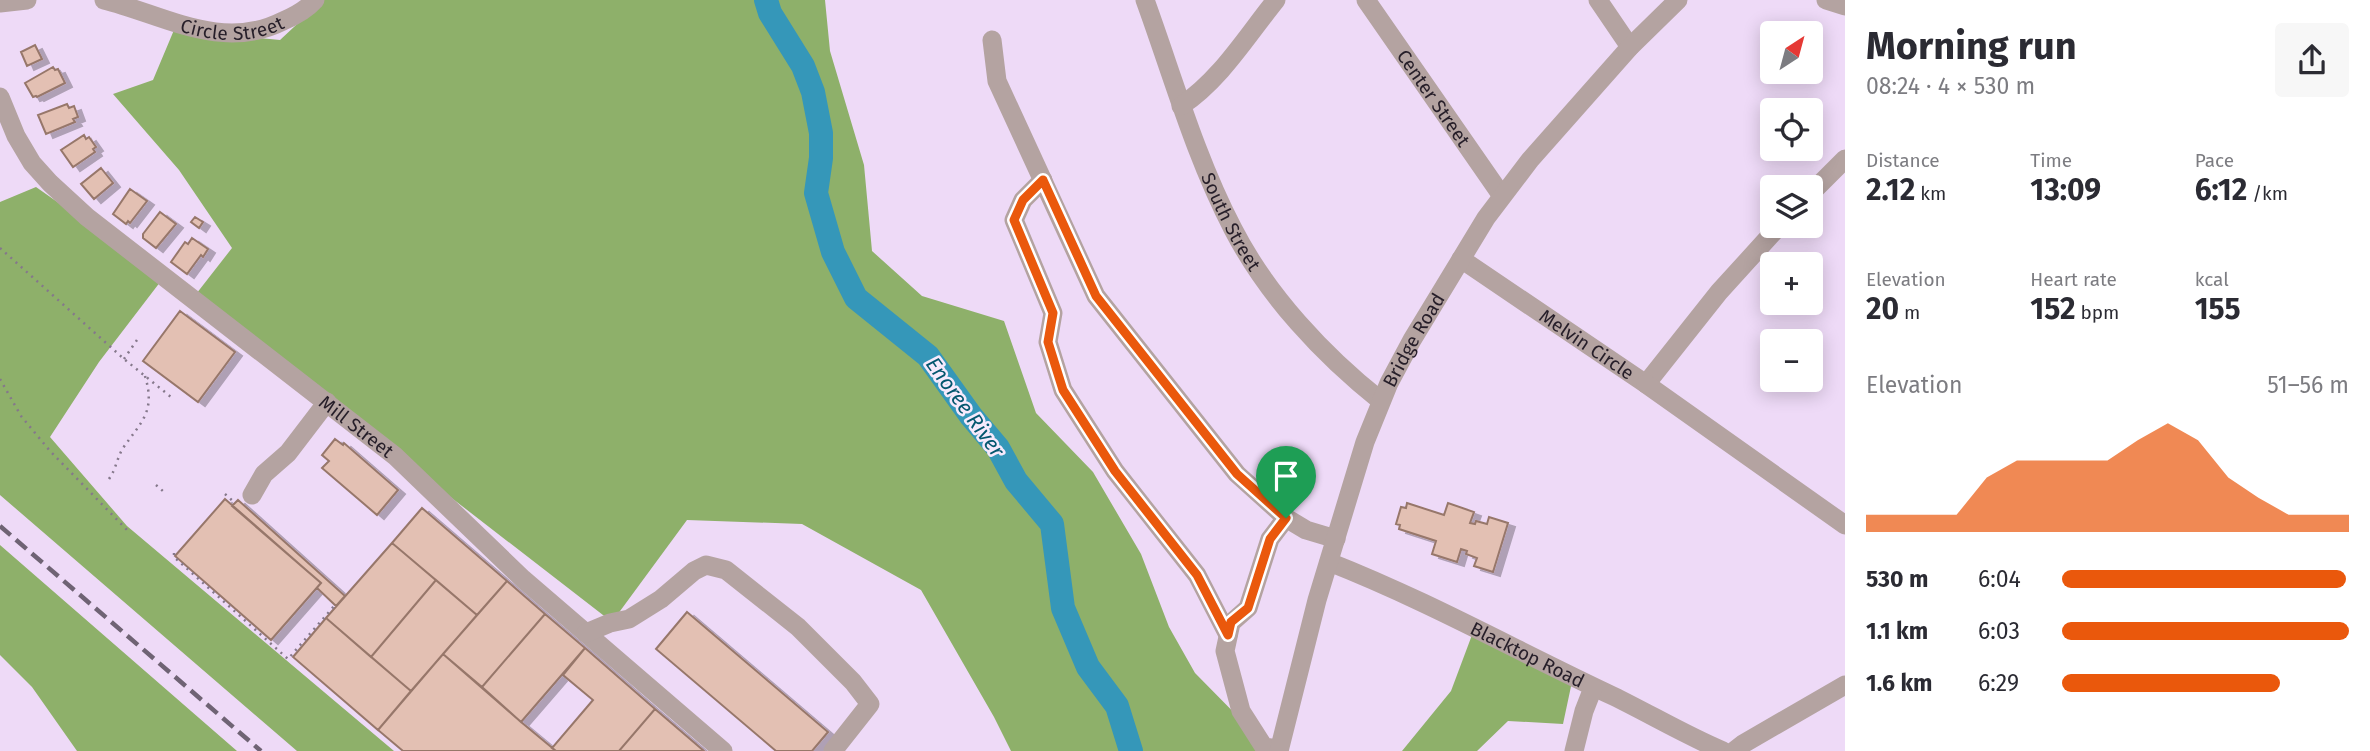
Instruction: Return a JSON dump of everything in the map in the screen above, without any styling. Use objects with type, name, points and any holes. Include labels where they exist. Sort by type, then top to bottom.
[{"type":"street","points":[[0,3],[27,0]]},
{"type":"street","name":"Circle Street","points":[[104,0],[181,24],[217,33],[243,35],[270,28],[298,14],[315,0]]},
{"type":"street","name":"South Street","points":[[1145,0],[1181,106],[1224,210],[1260,273],[1311,336],[1381,401]]},
{"type":"street","points":[[1181,106],[1196,96],[1219,73],[1276,0]]},
{"type":"street","name":"Center Street","points":[[1366,0],[1503,196]]},
{"type":"street","points":[[1598,0],[1630,47]]},
{"type":"street","name":"Bridge Road","points":[[1279,750],[1364,442],[1412,340],[1503,196],[1561,122],[1630,47],[1678,0]]},
{"type":"street","points":[[1826,0],[1845,6]]},
{"type":"street","points":[[992,40],[997,81],[1096,296],[1237,474],[1286,518],[1307,530],[1336,539]]},
{"type":"street","name":"Mill Street","points":[[0,97],[24,151],[50,183],[88,217],[327,402],[420,479],[441,503],[512,569],[723,751]]},
{"type":"street","points":[[1823,181],[1845,159]]},
{"type":"street","points":[[1043,180],[1023,200],[1014,220],[1053,313],[1048,342],[1063,390],[1115,471],[1197,575],[1228,635]]},
{"type":"street","name":"Melvin Circle","points":[[1461,259],[1646,384],[1719,292],[1768,238]]},
{"type":"street","points":[[1646,384],[1845,525]]},
{"type":"street","points":[[243,499],[264,474],[288,453],[327,402]]},
{"type":"street","points":[[1279,750],[1264,747],[1241,711],[1225,651],[1231,622],[1248,608],[1270,539],[1286,518]]},
{"type":"street","name":"Blacktop Road","points":[[1329,562],[1386,586],[1553,666],[1592,688],[1723,751]]},
{"type":"street","points":[[586,633],[629,619],[706,565],[726,570],[798,627],[853,682],[870,705],[833,751]]},
{"type":"street","points":[[1734,751],[1845,685]]},
{"type":"street","points":[[1574,751],[1592,688]]},
{"type":"path","points":[[0,248],[124,359],[171,397]]},
{"type":"path","points":[[124,359],[137,340]]},
{"type":"path","points":[[109,479],[116,470],[122,450],[138,431],[145,417],[149,390],[145,376]]},
{"type":"path","points":[[0,379],[20,416],[50,451],[129,532]]},
{"type":"path","points":[[156,485],[164,492]]},
{"type":"path","points":[[225,494],[243,499]]},
{"type":"path","points":[[174,552],[174,557],[288,659],[335,605]]},
{"type":"green space","points":[[323,0],[825,0],[830,51],[864,165],[872,251],[922,296],[1004,321],[1036,413],[1093,472],[1141,554],[1169,627],[1195,673],[1259,738],[1256,751],[1011,751],[921,590],[802,524],[687,520],[612,622],[193,298],[232,248],[179,170],[113,94],[153,80],[174,30],[280,40]]},
{"type":"green space","points":[[36,187],[164,277],[99,362],[50,437],[127,526],[394,751],[297,751],[0,495],[0,202]]},
{"type":"green space","points":[[0,545],[237,751],[77,751],[32,687],[0,655]]},
{"type":"green space","points":[[1472,635],[1573,677],[1563,724],[1508,721],[1477,751],[1402,751],[1451,691]]},
{"type":"building","points":[[35,45],[42,59],[27,66],[21,52]]},
{"type":"building","points":[[53,67],[58,69],[65,83],[33,97],[25,83]]},
{"type":"building","points":[[67,104],[69,108],[74,106],[78,117],[73,119],[75,122],[46,134],[38,115]]},
{"type":"building","points":[[84,135],[86,139],[89,137],[96,147],[93,149],[95,152],[73,167],[61,150]]},
{"type":"building","points":[[101,168],[113,183],[94,199],[81,184]]},
{"type":"building","points":[[130,189],[147,201],[130,223],[128,221],[126,224],[113,214]]},
{"type":"building","points":[[160,212],[176,224],[156,248],[143,238],[143,234]]},
{"type":"building","points":[[195,217],[203,222],[199,228],[191,222]]},
{"type":"building","points":[[192,238],[208,249],[187,274],[171,262],[185,242],[188,244]]},
{"type":"building","points":[[180,311],[235,352],[198,402],[143,361]]},
{"type":"building","points":[[335,439],[343,445],[344,443],[398,490],[377,515],[322,468],[329,461],[322,455]]},
{"type":"building","points":[[225,499],[321,583],[271,640],[175,556]]},
{"type":"building","points":[[238,500],[345,596],[336,606],[317,588],[321,583],[232,506]]},
{"type":"building","points":[[1407,503],[1444,515],[1448,503],[1474,512],[1470,523],[1475,524],[1476,521],[1487,524],[1489,517],[1508,523],[1493,572],[1474,566],[1477,558],[1461,549],[1457,562],[1432,554],[1436,541],[1399,529],[1400,525],[1396,524],[1401,507],[1406,508]]},
{"type":"building","points":[[422,508],[507,581],[477,615],[392,543]]},
{"type":"building","points":[[392,543],[436,580],[371,657],[326,618]]},
{"type":"building","points":[[436,580],[477,615],[411,691],[371,657]]},
{"type":"building","points":[[507,581],[545,614],[482,687],[443,654]]},
{"type":"building","points":[[687,612],[828,732],[812,751],[776,751],[656,649]]},
{"type":"building","points":[[545,614],[585,648],[521,722],[482,687]]},
{"type":"building","points":[[326,618],[411,691],[378,730],[293,657]]},
{"type":"building","points":[[585,648],[655,709],[619,751],[556,751],[552,748],[593,700],[563,675]]},
{"type":"building","points":[[443,654],[556,751],[403,751],[378,730]]},
{"type":"building","points":[[655,709],[704,751],[619,751]]},
{"type":"waterway","name":"Enoree River","points":[[766,0],[770,13],[803,66],[813,92],[821,133],[816,193],[833,252],[856,298],[928,356],[971,416],[998,448],[1016,481],[1052,524],[1063,608],[1088,667],[1117,706],[1131,751]]},
{"type":"railway","points":[[0,526],[261,751]]},
{"type":"route","points":[[1043,180],[1096,296],[1237,474],[1286,518],[1270,539],[1248,608],[1231,622],[1228,635],[1197,575],[1115,471],[1063,390],[1048,342],[1053,313],[1014,220],[1023,200],[1043,180]]}]
